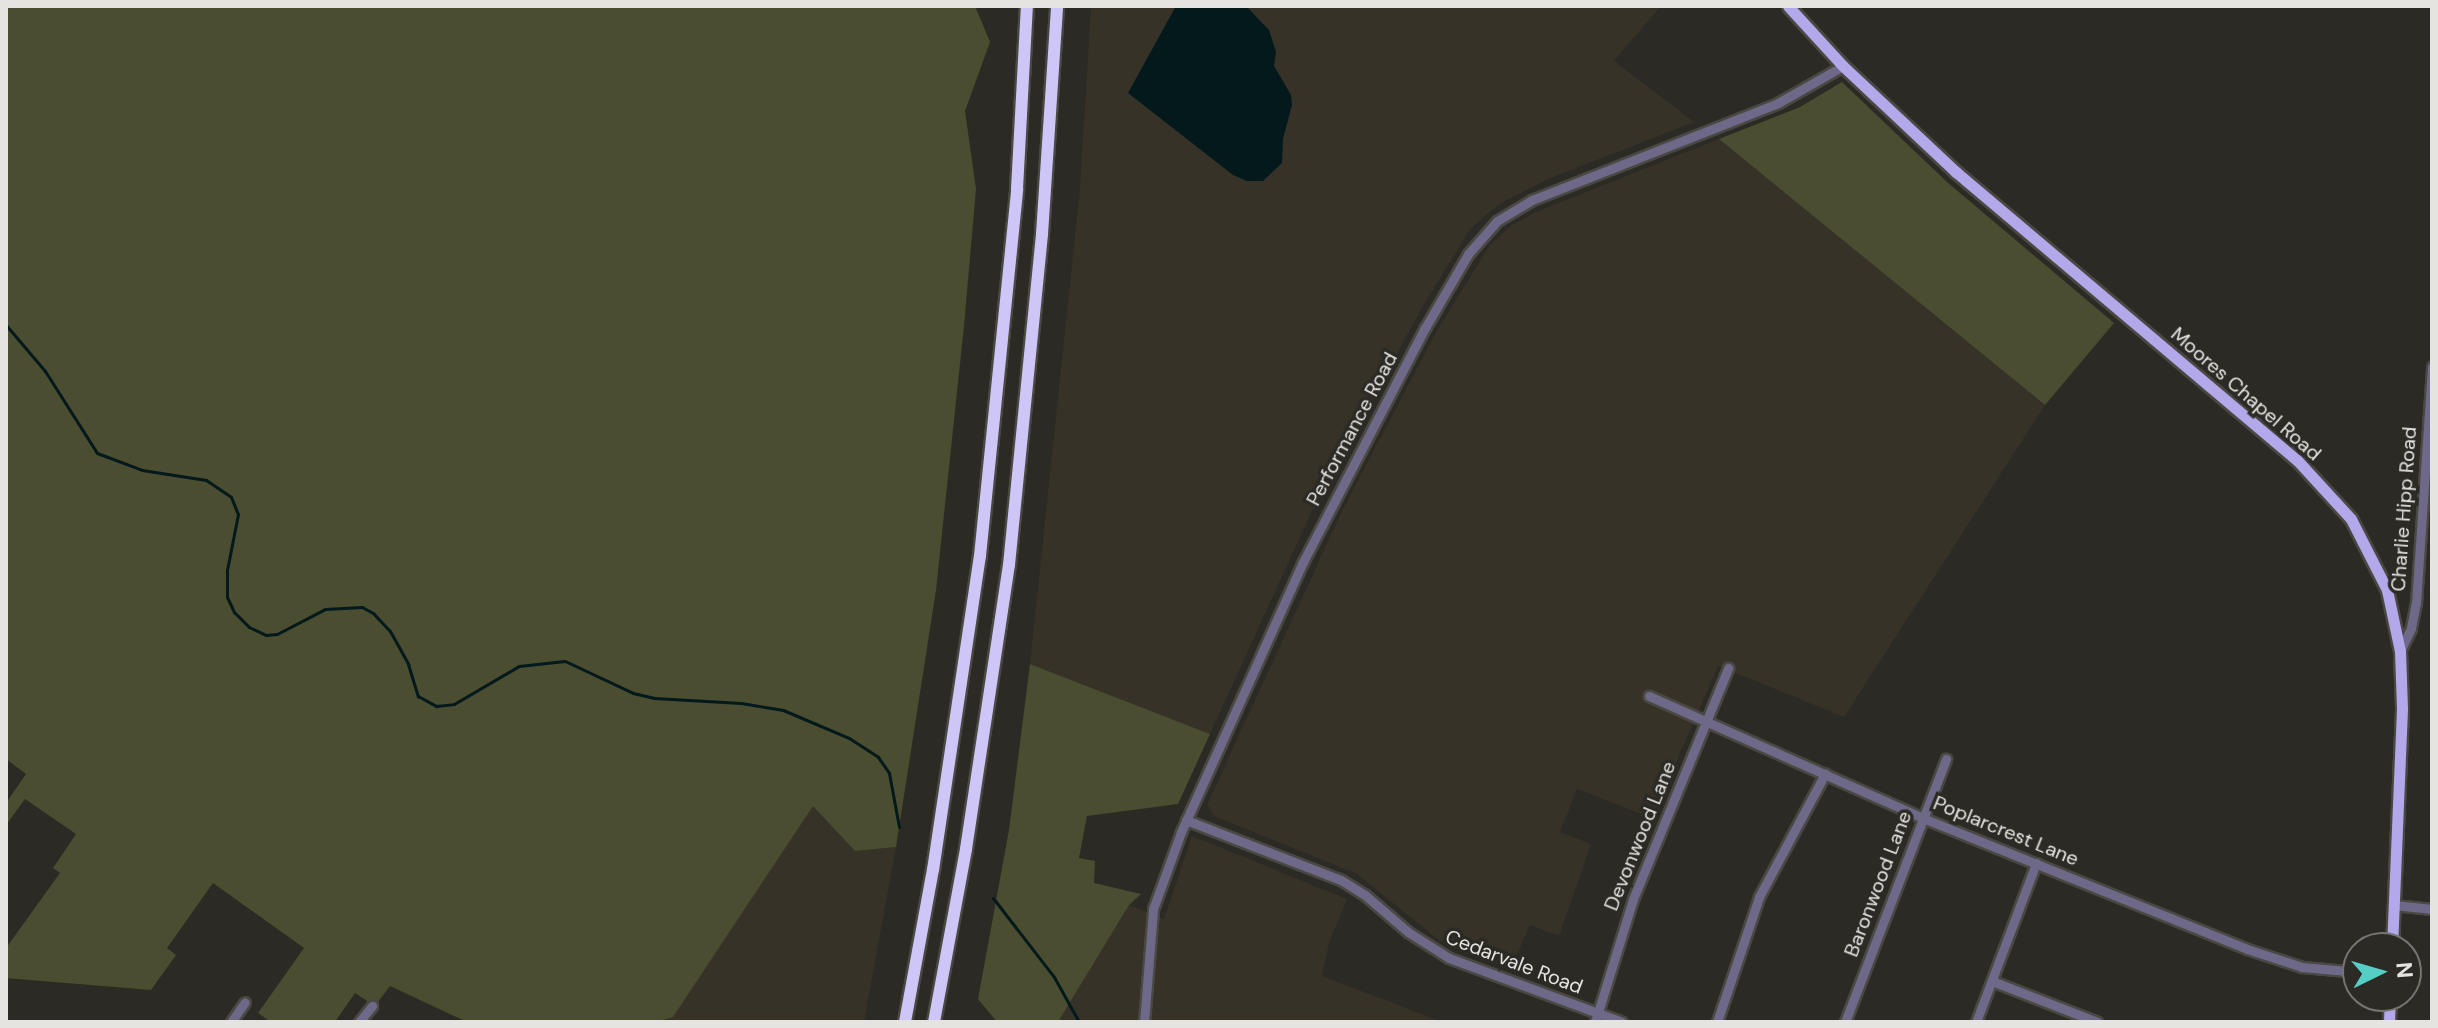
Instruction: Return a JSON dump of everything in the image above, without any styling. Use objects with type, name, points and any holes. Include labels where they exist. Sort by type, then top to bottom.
[{"type":"highway","points":[[905,1022],[933,870],[980,556],[1017,189],[1027,6]]},
{"type":"highway","points":[[934,1022],[966,849],[1009,565],[1040,265],[1057,6]]},
{"type":"main road","name":"Moores Chapel Road","points":[[1788,6],[1843,66],[1956,172],[2320,482],[2351,519],[2375,562],[2392,607],[2400,651],[2402,709],[2393,932]]},
{"type":"street","name":"Performance Road","points":[[1144,1022],[1153,909],[1186,820],[1315,539],[1425,328],[1481,237],[1497,221],[1532,200],[1778,103],[1843,66]]},
{"type":"street","name":"Charlie Hipp Road","points":[[2400,651],[2411,628],[2416,603],[2432,367]]},
{"type":"street","name":"Devonwood Lane","points":[[1596,1017],[1633,899],[1728,668]]},
{"type":"street","name":"Poplarcrest Lane","points":[[1649,696],[1707,725],[1923,818],[2275,959],[2315,969],[2342,971]]},
{"type":"street","name":"Baronwood Lane","points":[[1845,1022],[1946,759]]},
{"type":"street","points":[[1717,1022],[1759,897],[1825,774]]},
{"type":"street","name":"Cedarvale Road","points":[[1186,820],[1341,880],[1365,895],[1408,932],[1449,958],[1596,1017],[1622,1022]]},
{"type":"street","points":[[1976,1022],[2036,863]]},
{"type":"street","points":[[2394,905],[2432,909]]},
{"type":"street","points":[[1992,981],[2097,1022]]},
{"type":"street","points":[[231,1022],[245,1002]]},
{"type":"street","points":[[359,1022],[372,1006]]},
{"type":"shaded area","points":[[1091,6],[1661,6],[1614,61],[1694,122],[1548,179],[1499,204],[1470,229],[1420,311],[1311,513],[1210,734],[1030,664],[1080,189]]},
{"type":"shaded area","points":[[1719,139],[2045,405],[1844,717],[1718,666],[1652,818],[1577,789],[1560,832],[1591,844],[1559,936],[1530,925],[1511,968],[1439,940],[1357,874],[1214,816],[1207,805],[1341,513],[1435,334],[1490,245],[1512,225],[1536,212]]},
{"type":"shaded area","points":[[813,805],[855,851],[896,847],[864,1022],[655,1022],[673,1016]]},
{"type":"shaded area","points":[[1192,836],[1347,899],[1329,943],[1322,976],[1442,1022],[1058,1022],[1129,905],[1164,919]]},
{"type":"green space","points":[[6,6],[975,6],[990,42],[965,111],[976,189],[964,326],[936,590],[896,847],[855,851],[813,806],[673,1017],[655,1022],[467,1022],[390,986],[375,1006],[355,993],[335,1022],[271,1022],[258,1013],[304,948],[213,883],[167,948],[176,955],[151,990],[6,978],[6,948],[60,873],[53,868],[76,834],[25,799],[6,825],[6,803],[26,774],[6,759]]},
{"type":"green space","points":[[1842,82],[1947,182],[2114,323],[2045,405],[1719,139],[1800,107]]},
{"type":"green space","points":[[1030,664],[1210,734],[1178,804],[1087,816],[1079,858],[1095,861],[1094,883],[1141,894],[1129,905],[1058,1022],[997,1022],[978,999],[1009,830]]},
{"type":"water","points":[[1176,6],[1246,6],[1269,30],[1276,52],[1274,66],[1291,95],[1292,105],[1283,139],[1282,163],[1263,181],[1247,181],[1233,175],[1128,93]]},
{"type":"waterway","points":[[6,325],[45,371],[97,453],[142,470],[206,480],[231,497],[238,514],[227,570],[227,597],[234,612],[249,627],[266,635],[277,634],[325,609],[362,607],[373,613],[390,631],[408,664],[418,696],[436,706],[454,704],[519,666],[565,661],[633,693],[654,698],[741,703],[783,710],[849,738],[878,757],[889,773],[899,827]]},
{"type":"waterway","points":[[993,898],[1054,977],[1079,1022]]}]
